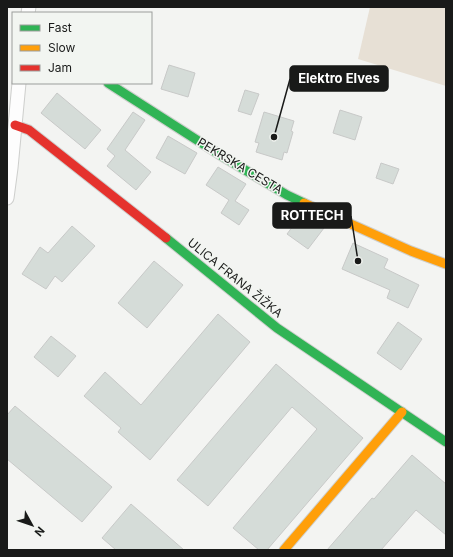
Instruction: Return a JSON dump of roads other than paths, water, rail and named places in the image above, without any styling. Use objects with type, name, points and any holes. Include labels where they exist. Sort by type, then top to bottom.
[{"type":"street","points":[[7,198],[20,84]]},
{"type":"street","name":"PEKRSKA CESTA","points":[[110,84],[225,158],[287,195],[411,251],[446,264]]},
{"type":"street","name":"ULICA FRANA ŽIŽKA","points":[[15,125],[29,130],[277,328],[446,442]]},
{"type":"street","points":[[284,550],[402,412]]},
{"type":"place","name":"Elektro Elves","points":[[274,137]]},
{"type":"place","name":"ROTTECH","points":[[358,261]]}]
